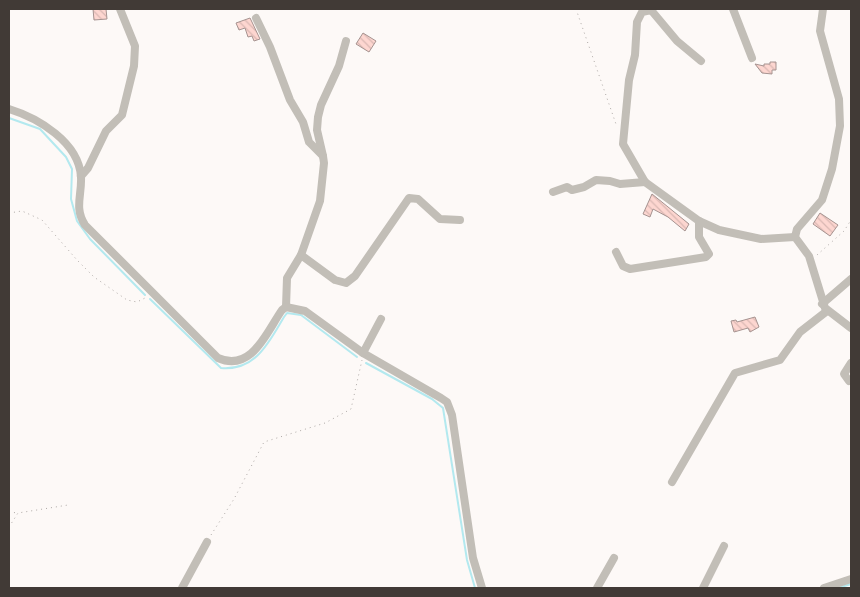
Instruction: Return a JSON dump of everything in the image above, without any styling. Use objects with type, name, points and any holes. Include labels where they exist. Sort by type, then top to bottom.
[{"type":"street","points":[[81,176],[88,168],[106,131],[122,115],[134,66],[135,46],[120,9]]},
{"type":"street","points":[[733,9],[752,58]]},
{"type":"street","points":[[823,9],[820,31],[839,99],[840,126],[836,153],[822,200],[797,229],[795,237],[811,260],[822,304],[827,312],[851,328]]},
{"type":"street","points":[[701,61],[677,41],[651,10],[642,12],[637,22],[635,55],[629,80],[623,144],[645,182],[699,221],[739,236],[760,239],[795,237]]},
{"type":"street","points":[[256,18],[309,142],[323,156]]},
{"type":"street","points":[[9,110],[35,119],[48,127],[71,153],[81,176],[78,204],[85,225],[215,356],[227,360],[239,359],[254,352],[286,307],[288,278],[301,255],[320,201],[324,162],[317,130],[319,111],[335,76],[346,41]]},
{"type":"street","points":[[553,192],[567,187],[572,190],[584,187],[596,180],[620,184],[645,182]]},
{"type":"street","points":[[301,255],[335,280],[346,283],[355,276],[409,198],[418,198],[440,219],[460,220]]},
{"type":"street","points":[[616,252],[624,268],[630,269],[706,257],[709,254],[699,237],[699,221]]},
{"type":"street","points":[[822,304],[851,279]]},
{"type":"street","points":[[286,307],[296,307],[305,312],[363,353],[434,392],[447,402],[450,409],[473,558],[482,588]]},
{"type":"street","points":[[672,482],[735,374],[780,360],[800,332],[827,312]]},
{"type":"street","points":[[363,353],[381,318]]},
{"type":"street","points":[[849,381],[844,374],[851,363]]},
{"type":"street","points":[[182,588],[207,542]]},
{"type":"street","points":[[704,588],[724,546]]},
{"type":"street","points":[[597,588],[614,558]]},
{"type":"street","points":[[824,588],[851,579]]},
{"type":"path","points":[[576,9],[617,127]]},
{"type":"path","points":[[9,213],[22,211],[42,220],[94,277],[127,300],[137,302],[154,294]]},
{"type":"path","points":[[811,260],[831,244],[851,220]]},
{"type":"path","points":[[207,542],[234,499],[264,442],[325,423],[351,409],[363,353]]},
{"type":"path","points":[[9,512],[18,513],[68,505]]},
{"type":"path","points":[[9,527],[18,513]]},
{"type":"building","points":[[93,9],[106,9],[107,19],[94,20]]},
{"type":"building","points":[[250,18],[260,39],[254,41],[252,36],[248,37],[245,28],[239,30],[236,23]]},
{"type":"building","points":[[363,33],[376,41],[369,52],[356,44]]},
{"type":"building","points":[[770,62],[776,62],[776,70],[772,70],[772,74],[762,73],[755,64],[764,66],[764,64],[770,64]]},
{"type":"building","points":[[652,194],[689,224],[685,231],[668,217],[653,209],[650,217],[643,214]]},
{"type":"building","points":[[820,213],[838,225],[830,236],[813,224]]},
{"type":"building","points":[[755,317],[759,327],[750,332],[748,328],[734,332],[731,321],[736,320],[737,322]]},
{"type":"waterway","points":[[9,118],[40,129],[66,157],[72,169],[71,199],[77,221],[90,239],[145,295]]},
{"type":"waterway","points":[[150,299],[221,368],[233,368],[244,365],[252,360],[267,345],[287,313],[301,315],[357,357]]},
{"type":"waterway","points":[[366,363],[432,399],[443,408],[467,560],[475,588]]},
{"type":"waterway","points":[[838,588],[851,584]]}]
